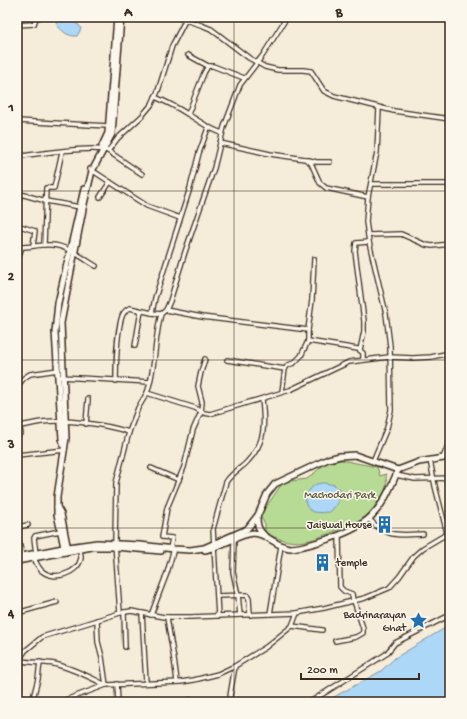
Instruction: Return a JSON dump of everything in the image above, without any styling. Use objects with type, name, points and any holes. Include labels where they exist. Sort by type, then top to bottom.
[{"type":"street","points":[[17,25],[34,24],[37,18],[41,17]]},
{"type":"street","points":[[104,150],[108,133],[117,17]]},
{"type":"street","points":[[61,377],[64,370],[61,323],[80,207],[91,170],[104,150],[113,131],[121,17]]},
{"type":"street","points":[[176,17],[186,19],[211,29],[257,63],[278,70],[311,71],[324,91],[328,94],[379,108],[450,119]]},
{"type":"street","points":[[126,648],[115,545],[116,483],[129,432],[138,408],[147,393],[154,361],[156,334],[161,314],[166,310],[210,179],[222,133],[237,91],[244,78],[257,63],[287,17]]},
{"type":"street","points":[[104,150],[147,110],[155,97],[169,54],[186,19]]},
{"type":"street","points":[[188,55],[208,66],[213,66],[244,78]]},
{"type":"street","points":[[188,114],[208,66]]},
{"type":"street","points":[[155,97],[188,114],[208,128],[222,133]]},
{"type":"street","points":[[373,460],[387,428],[390,418],[391,401],[390,346],[386,314],[369,242],[366,210],[377,152],[379,108]]},
{"type":"street","points":[[17,120],[108,126]]},
{"type":"street","points":[[152,313],[159,284],[208,128]]},
{"type":"street","points":[[220,143],[316,162],[330,162]]},
{"type":"street","points":[[17,157],[62,152],[104,150],[142,174]]},
{"type":"street","points":[[44,245],[46,188],[54,188],[62,152]]},
{"type":"street","points":[[308,160],[320,183],[326,188],[368,197]]},
{"type":"street","points":[[91,170],[147,206],[180,218]]},
{"type":"street","points":[[66,549],[60,531],[57,514],[57,497],[66,438],[63,422],[61,377],[58,370],[55,332],[56,318],[91,170]]},
{"type":"street","points":[[17,178],[19,171]]},
{"type":"street","points":[[100,197],[110,182]]},
{"type":"street","points":[[371,184],[450,184]]},
{"type":"street","points":[[17,210],[19,194],[46,201],[80,207]]},
{"type":"street","points":[[17,225],[35,231],[33,246]]},
{"type":"street","points":[[368,235],[401,234],[426,245],[432,246],[450,244]]},
{"type":"street","points":[[363,359],[363,353],[360,350],[364,331],[364,321],[355,251],[356,243],[369,242]]},
{"type":"street","points":[[17,247],[22,248],[52,244],[72,252],[96,266]]},
{"type":"street","points":[[17,261],[22,248]]},
{"type":"street","points":[[282,392],[285,369],[288,364],[294,363],[301,356],[308,340],[314,259]]},
{"type":"street","points":[[116,381],[118,346],[123,315],[127,309],[130,308],[161,314]]},
{"type":"street","points":[[166,310],[202,317],[308,330]]},
{"type":"street","points":[[135,346],[141,311]]},
{"type":"street","points":[[308,340],[360,350]]},
{"type":"street","points":[[147,393],[195,408],[207,414],[282,392],[312,380],[339,365],[349,362],[389,356],[413,358],[431,357],[450,353]]},
{"type":"street","points":[[151,615],[167,573],[172,550],[172,538],[162,537],[167,508],[179,480],[193,430],[201,412],[202,402],[198,386],[205,359]]},
{"type":"street","points":[[227,360],[285,369]]},
{"type":"street","points":[[17,386],[30,374],[64,370]]},
{"type":"street","points":[[61,377],[150,382]]},
{"type":"street","points":[[86,424],[88,399]]},
{"type":"street","points":[[218,616],[213,525],[226,482],[250,458],[262,439],[264,424],[262,399]]},
{"type":"street","points":[[17,435],[21,433],[18,426],[42,422],[86,424],[115,428],[129,432]]},
{"type":"street","points":[[443,458],[450,440]]},
{"type":"street","points":[[17,455],[64,450]]},
{"type":"street","points":[[215,546],[247,529],[258,515],[267,494],[274,484],[328,459],[340,456],[355,455],[373,460],[415,479],[450,478]]},
{"type":"street","points":[[17,561],[97,543],[172,550],[190,550],[215,546],[247,534],[255,533],[281,546],[295,548],[339,536],[369,519],[387,496],[397,472],[430,460],[450,457]]},
{"type":"street","points":[[17,690],[20,686],[18,661],[25,651],[42,637],[122,613],[142,613],[167,617],[297,613],[354,601],[389,588],[414,556],[423,548],[448,533],[433,478],[430,460]]},
{"type":"street","points":[[151,468],[179,480]]},
{"type":"street","points":[[57,506],[61,514],[66,549]]},
{"type":"street","points":[[17,513],[18,520]]},
{"type":"street","points":[[258,515],[257,525],[259,530],[267,538]]},
{"type":"street","points":[[369,519],[377,528],[394,535],[423,534]]},
{"type":"street","points":[[17,527],[28,525]]},
{"type":"street","points":[[60,531],[35,536],[34,538],[35,556],[41,571],[46,574],[56,576],[62,576],[69,572],[78,565],[81,557],[80,548]]},
{"type":"street","points":[[17,533],[19,557],[35,556]]},
{"type":"street","points":[[335,641],[356,637],[363,633],[363,628],[352,594],[340,588],[339,536]]},
{"type":"street","points":[[234,540],[234,572],[240,615]]},
{"type":"street","points":[[66,549],[115,545]]},
{"type":"street","points":[[270,614],[281,546]]},
{"type":"street","points":[[217,596],[245,594],[248,596],[250,615]]},
{"type":"street","points":[[17,613],[56,602]]},
{"type":"street","points":[[142,613],[146,683]]},
{"type":"street","points":[[60,702],[106,685],[177,682],[206,678],[218,674],[236,666],[266,647],[292,626],[297,613]]},
{"type":"street","points":[[310,702],[386,654],[395,643],[450,615]]},
{"type":"street","points":[[167,617],[177,682]]},
{"type":"street","points":[[97,620],[98,642],[106,685]]},
{"type":"street","points":[[292,626],[322,630]]},
{"type":"street","points":[[18,661],[40,662],[63,666],[77,670],[106,685]]},
{"type":"street","points":[[32,702],[38,679],[40,662]]},
{"type":"street","points":[[229,702],[236,666]]},
{"type":"street","points":[[117,684],[118,702]]},
{"type":"street","points":[[186,702],[189,700],[206,702]]},
{"type":"green space","name":"Machodari Park","points":[[341,460],[377,467],[380,476],[386,474],[385,490],[369,513],[354,524],[311,540],[294,542],[276,538],[265,532],[265,524],[260,516],[283,482],[307,479],[326,463]]},
{"type":"water","points":[[59,17],[73,17],[76,24],[79,25],[81,29],[77,36],[67,34],[60,28],[56,23]]},
{"type":"water","points":[[325,483],[335,485],[337,489],[339,488],[342,491],[339,493],[338,503],[330,512],[317,512],[310,510],[306,504],[306,497],[308,493],[315,485]]},
{"type":"water","points":[[450,625],[450,702],[325,702],[381,671],[395,658]]},
{"type":"place","name":"Jaiswal House","points":[[385,524]]},
{"type":"place","name":"temple","points":[[323,562]]},
{"type":"place","name":"Badrinarayan Ghat","points":[[419,620]]}]
